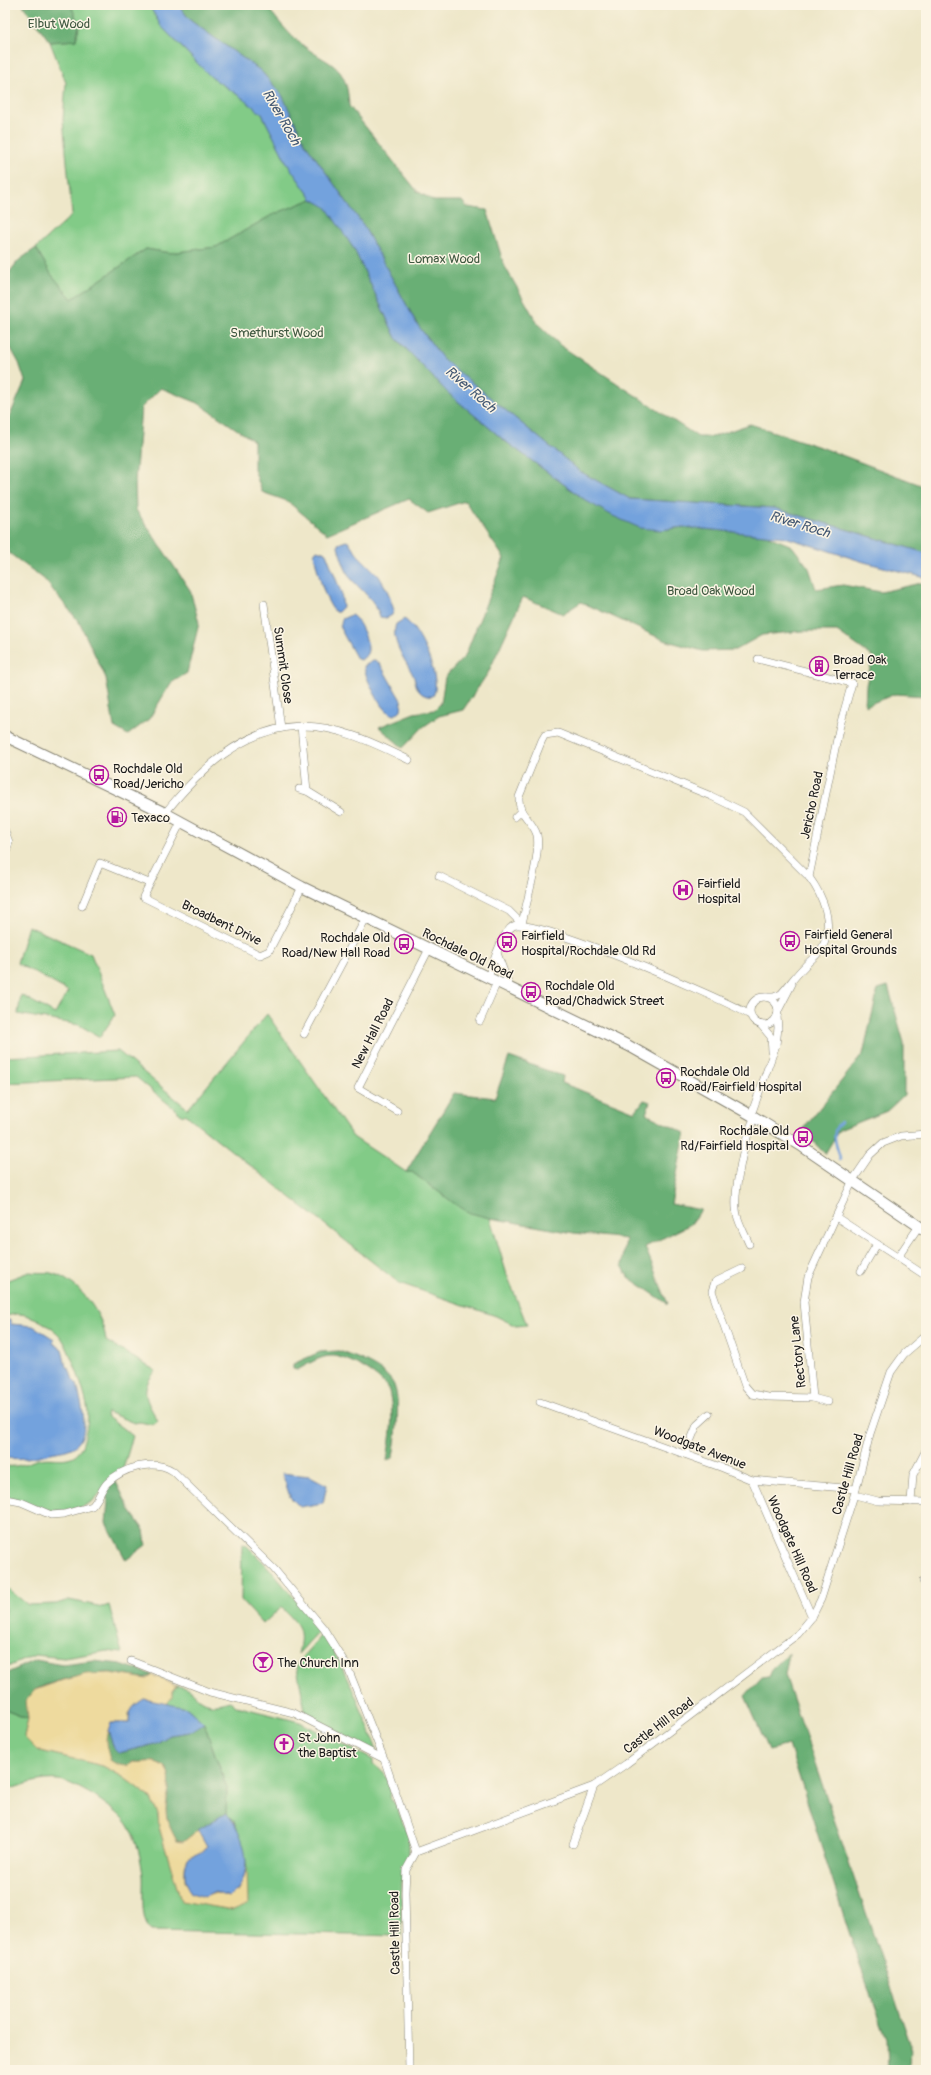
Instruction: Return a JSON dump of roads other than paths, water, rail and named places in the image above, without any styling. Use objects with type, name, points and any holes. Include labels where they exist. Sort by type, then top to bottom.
[{"type":"main road","name":"Rochdale Old Road","points":[[5,736],[181,822],[302,887],[629,1046],[753,1116],[854,1180],[922,1228]]},
{"type":"street","name":"Summit Close","points":[[264,604],[281,728]]},
{"type":"street","name":"Jericho Road","points":[[758,660],[852,683],[839,729],[809,876]]},
{"type":"street","points":[[301,726],[303,790],[341,812]]},
{"type":"street","points":[[165,814],[184,789],[218,757],[245,741],[281,728],[301,726],[344,733],[373,742],[410,760]]},
{"type":"street","points":[[522,924],[538,843],[534,828],[521,811],[519,806],[519,797],[545,735],[558,733],[711,796],[744,812],[809,876],[824,905],[827,928],[822,948],[780,994],[774,997],[761,997],[753,1002],[750,1015]]},
{"type":"street","points":[[515,817],[521,811]]},
{"type":"street","points":[[82,906],[100,863],[149,883],[181,822]]},
{"type":"street","points":[[5,831],[9,842],[5,857]]},
{"type":"street","points":[[439,876],[509,911],[522,924]]},
{"type":"street","name":"Broadbent Drive","points":[[149,883],[143,897],[260,955],[269,951],[302,887]]},
{"type":"street","points":[[304,1034],[366,918]]},
{"type":"street","points":[[488,978],[497,952],[507,931],[513,926],[522,924],[548,931],[667,976],[712,995],[750,1015],[753,1020],[761,1025],[771,1037],[772,1051]]},
{"type":"street","name":"New Hall Road","points":[[397,1111],[358,1088],[429,949]]},
{"type":"street","points":[[497,952],[510,988]]},
{"type":"street","points":[[761,1025],[770,1023],[777,1014],[796,976]]},
{"type":"street","points":[[480,1021],[497,982]]},
{"type":"street","points":[[749,1244],[737,1214],[736,1191],[749,1129],[772,1051],[778,1038],[775,1002],[766,997]]},
{"type":"street","name":"Rectory Lane","points":[[742,1269],[715,1282],[712,1291],[745,1386],[752,1394],[768,1397],[814,1398],[804,1302],[808,1277],[854,1180],[870,1155],[883,1143],[901,1136],[926,1134]]},
{"type":"street","points":[[836,1217],[926,1276]]},
{"type":"street","points":[[898,1257],[922,1228]]},
{"type":"street","points":[[861,1271],[870,1263],[877,1244]]},
{"type":"street","name":"Castle Hill Road","points":[[409,2070],[405,1892],[406,1870],[416,1852],[594,1786],[626,1764],[798,1634],[812,1616],[821,1599],[855,1492],[870,1434],[891,1372],[904,1354],[926,1335]]},
{"type":"street","points":[[814,1398],[828,1402]]},
{"type":"street","name":"Woodgate Avenue","points":[[540,1402],[685,1454],[752,1480],[855,1492],[878,1502],[926,1502]]},
{"type":"street","points":[[685,1454],[697,1425],[709,1414]]},
{"type":"street","points":[[911,1502],[913,1475],[926,1450]]},
{"type":"street","points":[[5,1499],[21,1502],[52,1515],[64,1514],[92,1506],[106,1484],[122,1472],[140,1466],[169,1468],[173,1471],[274,1569],[324,1629],[347,1666],[384,1759],[416,1852]]},
{"type":"street","name":"Woodgate Hill Road","points":[[752,1480],[812,1616]]},
{"type":"street","points":[[132,1661],[210,1692],[294,1713],[384,1759]]},
{"type":"street","points":[[573,1844],[594,1786]]},
{"type":"water","name":"River Roch","points":[[149,5],[178,5],[191,21],[261,71],[282,95],[305,143],[363,225],[417,324],[443,359],[581,472],[630,499],[774,508],[926,553],[926,578],[864,562],[785,537],[683,527],[661,530],[640,528],[613,516],[588,502],[505,441],[447,392],[396,338],[354,249],[326,207],[312,199],[288,165],[262,114],[241,97],[211,77],[161,26]]},
{"type":"water","points":[[346,541],[349,542],[357,554],[379,576],[387,590],[394,610],[392,615],[387,618],[380,617],[376,606],[348,574],[338,547],[338,544]]},
{"type":"water","points":[[317,550],[326,553],[341,592],[343,607],[338,612],[335,612],[331,607],[322,584],[314,554]]},
{"type":"water","points":[[351,615],[360,625],[368,645],[367,654],[361,660],[357,659],[340,628],[342,619]]},
{"type":"water","points":[[404,619],[416,632],[428,655],[435,679],[433,696],[426,696],[419,691],[399,650],[395,637],[395,630],[396,624]]},
{"type":"water","points":[[375,660],[380,664],[402,702],[401,710],[395,715],[385,709],[380,703],[365,672],[364,666]]},
{"type":"water","points":[[5,1320],[10,1320],[11,1324],[33,1326],[54,1339],[53,1343],[62,1349],[66,1367],[69,1368],[73,1380],[77,1384],[84,1416],[83,1433],[80,1440],[72,1448],[28,1458],[5,1458]]},
{"type":"water","points":[[282,1473],[310,1476],[327,1485],[323,1503],[300,1507],[290,1497]]},
{"type":"water","points":[[144,1699],[187,1708],[204,1723],[189,1732],[170,1735],[155,1744],[119,1753],[114,1748],[108,1731],[111,1723],[129,1723],[132,1708]]},
{"type":"water","points":[[226,1813],[239,1832],[243,1844],[246,1856],[246,1868],[243,1879],[238,1889],[229,1897],[215,1892],[205,1897],[191,1893],[185,1876],[185,1867],[188,1858],[201,1852],[207,1846],[198,1830]]},
{"type":"waterway","points":[[839,1160],[840,1158],[835,1139],[835,1130],[841,1122]]},
{"type":"place","name":"Broad Oak Terrace","points":[[819,666]]},
{"type":"place","name":"Rochdale Old Road/Jericho","points":[[99,775]]},
{"type":"place","name":"Texaco","points":[[117,817]]},
{"type":"place","name":"Fairfield Hospital","points":[[683,890]]},
{"type":"place","name":"Fairfield General Hospital Grounds","points":[[790,941]]},
{"type":"place","name":"Fairfield Hospital/Rochdale Old Rd","points":[[507,942]]},
{"type":"place","name":"Rochdale Old Road/New Hall Road","points":[[404,944]]},
{"type":"place","name":"Rochdale Old Road/Chadwick Street","points":[[531,992]]},
{"type":"place","name":"Rochdale Old Road/Fairfield Hospital","points":[[666,1078]]},
{"type":"place","name":"Rochdale Old Rd/Fairfield Hospital","points":[[803,1137]]},
{"type":"place","name":"The Church Inn","points":[[263,1662]]},
{"type":"place","name":"St John the Baptist","points":[[284,1744]]},
{"type":"park label","name":"Elbut Wood","points":[[59,23]]},
{"type":"park label","name":"Lomax Wood","points":[[444,258]]},
{"type":"park label","name":"Smethurst Wood","points":[[277,332]]},
{"type":"park label","name":"Broad Oak Wood","points":[[711,590]]}]
